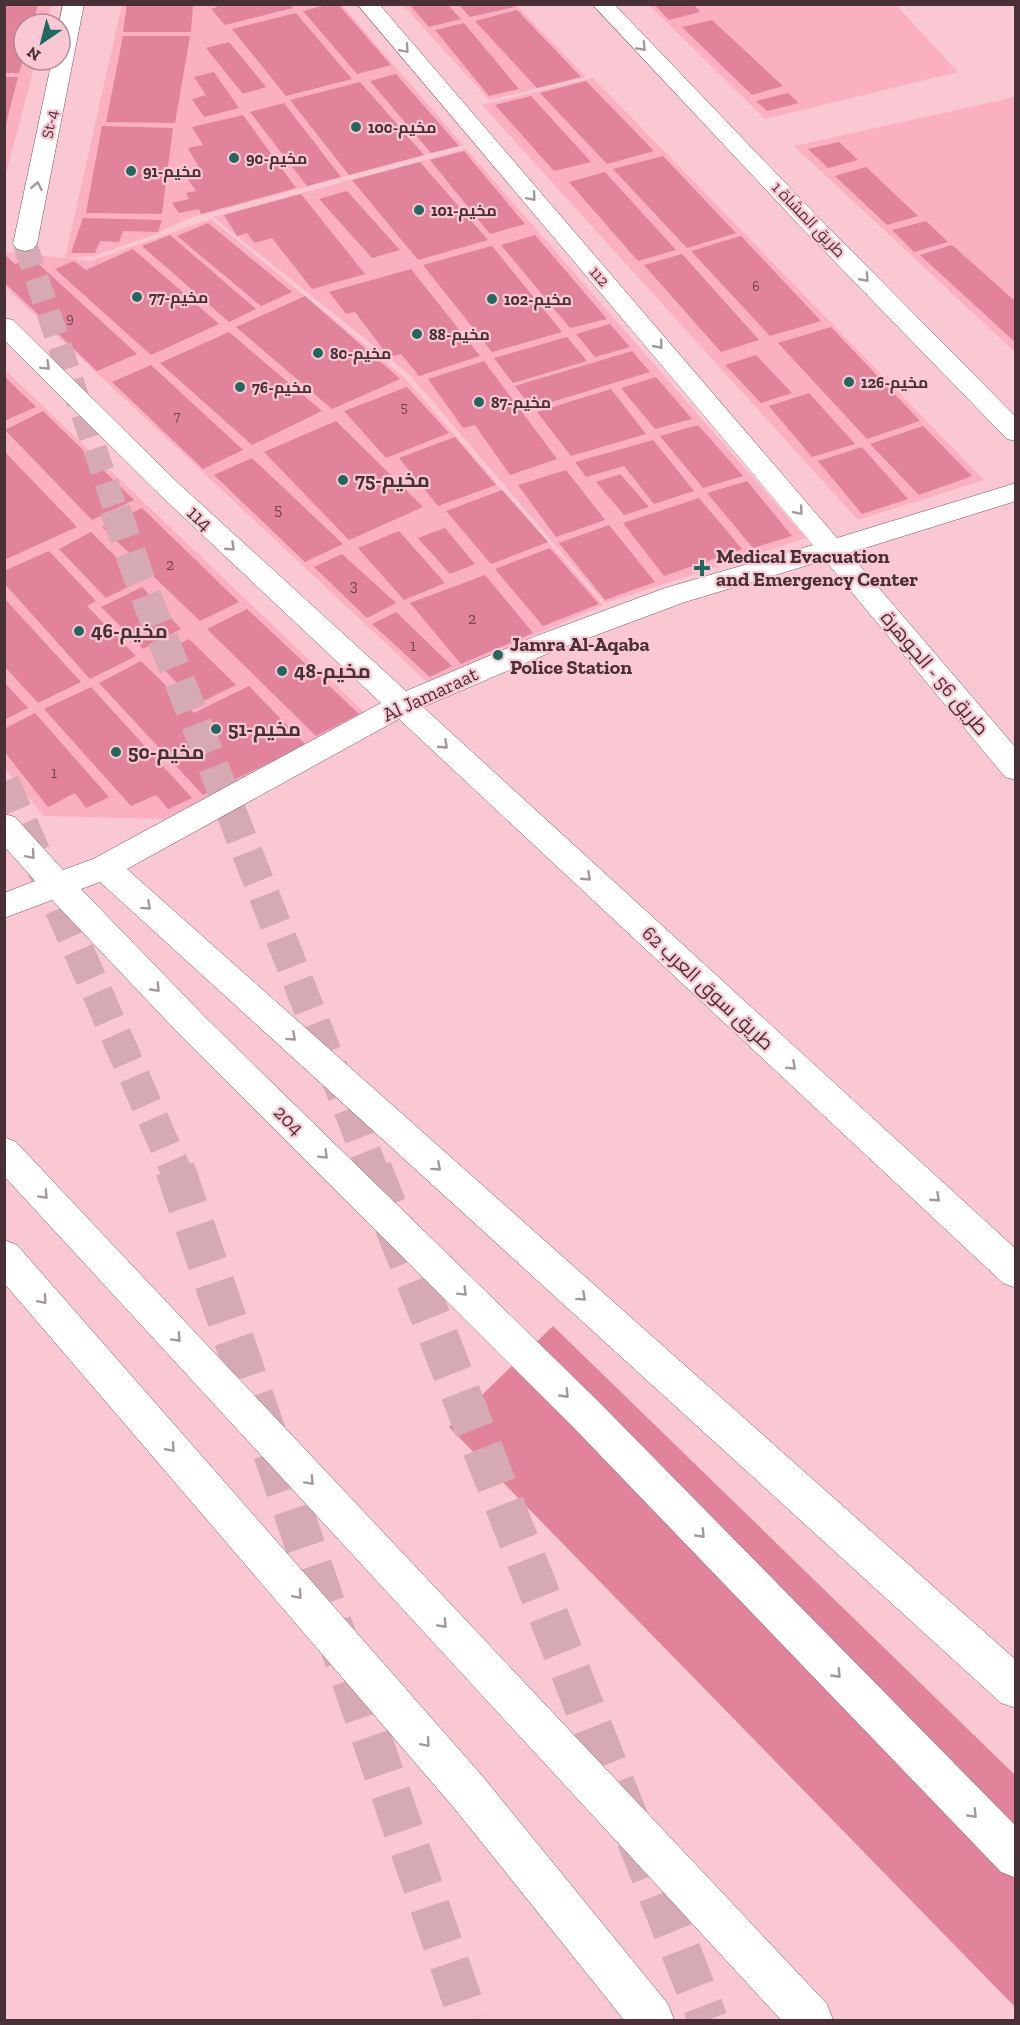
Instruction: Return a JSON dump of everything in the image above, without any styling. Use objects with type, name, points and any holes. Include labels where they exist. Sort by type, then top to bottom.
[{"type":"street","name":"St-4","points":[[25,244],[74,4]]},
{"type":"street","name":"112","points":[[367,4],[633,314],[830,549]]},
{"type":"street","name":"طريق المشاة 1","points":[[602,4],[890,306],[1016,433]]},
{"type":"street","name":"114","points":[[4,326],[169,489],[401,705]]},
{"type":"street","name":"Al Jamaraat","points":[[4,906],[104,867],[401,705],[546,643],[675,595],[1016,492]]},
{"type":"street","name":"طريق 56 - الجوهرة","points":[[830,549],[1016,769]]},
{"type":"street","name":"طريق سوق العرب 62","points":[[401,705],[1016,1272]]},
{"type":"street","name":"204","points":[[4,825],[182,1015],[525,1352],[1016,1857]]},
{"type":"street","points":[[104,867],[1016,1688]]},
{"type":"street","points":[[4,1152],[811,2020]]},
{"type":"street","points":[[4,1256],[470,1793],[652,2020]]},
{"type":"shaded area","points":[[5,5],[51,5],[49,12],[12,12],[12,72],[33,72],[5,178]]},
{"type":"shaded area","points":[[122,5],[342,5],[463,145],[186,219],[154,235],[93,256],[67,258],[91,261],[211,219],[405,378],[603,605],[427,682],[5,287],[4,252],[65,258]]},
{"type":"shaded area","points":[[403,5],[516,5],[586,77],[489,100]]},
{"type":"shaded area","points":[[649,5],[896,5],[958,72],[765,119]]},
{"type":"shaded area","points":[[593,78],[984,480],[858,520],[482,105]]},
{"type":"shaded area","points":[[1015,97],[1015,352],[794,146]]},
{"type":"shaded area","points":[[466,149],[806,538],[605,603],[409,374],[213,217]]},
{"type":"shaded area","points":[[4,369],[367,715],[165,819],[44,816],[5,769]]},
{"type":"building","points":[[4,4],[38,4],[36,12],[12,12],[12,72],[19,72],[4,73]]},
{"type":"building","points":[[127,4],[193,4],[191,32],[123,32]]},
{"type":"building","points":[[215,4],[290,4],[293,8],[225,25],[211,9],[217,7]]},
{"type":"building","points":[[338,4],[391,65],[357,74],[303,11]]},
{"type":"building","points":[[409,4],[447,4],[461,19],[429,27]]},
{"type":"building","points":[[458,4],[512,4],[514,7],[470,17]]},
{"type":"building","points":[[654,4],[693,4],[700,12],[669,20]]},
{"type":"building","points":[[517,10],[581,77],[537,88],[475,21]]},
{"type":"building","points":[[296,13],[352,79],[286,96],[232,29]]},
{"type":"building","points":[[712,20],[783,86],[752,95],[682,27]]},
{"type":"building","points":[[464,23],[519,89],[489,96],[435,30]]},
{"type":"building","points":[[123,36],[190,36],[175,123],[106,122]]},
{"type":"building","points":[[229,42],[266,87],[243,94],[206,48]]},
{"type":"building","points":[[214,72],[239,108],[204,117],[192,99],[206,95],[194,77]]},
{"type":"building","points":[[396,74],[459,146],[431,153],[370,81]]},
{"type":"building","points":[[4,77],[18,77],[5,128],[4,128]]},
{"type":"building","points":[[586,81],[654,151],[607,164],[540,93]]},
{"type":"building","name":"مخيم-100","points":[[360,82],[424,155],[349,175],[290,100]]},
{"type":"building","points":[[788,93],[799,103],[767,111],[756,101]]},
{"type":"building","points":[[531,96],[591,162],[554,171],[495,105]]},
{"type":"building","points":[[284,103],[341,177],[307,186],[250,112]]},
{"type":"building","name":"مخيم-90","points":[[243,115],[296,188],[201,214],[199,209],[179,213],[172,203],[189,199],[186,193],[196,191],[183,172],[199,168],[188,148],[203,145],[192,127]]},
{"type":"building","name":"مخيم-91","points":[[102,126],[173,128],[162,214],[86,213]]},
{"type":"building","points":[[839,142],[858,160],[828,168],[808,149]]},
{"type":"building","points":[[464,151],[525,224],[490,234],[430,160]]},
{"type":"building","points":[[663,156],[736,233],[687,248],[613,169]]},
{"type":"building","name":"مخيم-101","points":[[420,162],[488,240],[418,260],[352,180]]},
{"type":"building","points":[[866,167],[918,216],[887,225],[835,176]]},
{"type":"building","points":[[605,172],[676,250],[638,261],[569,182]]},
{"type":"building","points":[[347,191],[400,250],[372,258],[319,199]]},
{"type":"building","points":[[301,194],[365,274],[312,289],[272,238],[254,243],[247,233],[237,236],[224,215]]},
{"type":"building","points":[[83,218],[162,220],[158,232],[123,231],[119,242],[100,241],[95,253],[71,253]]},
{"type":"building","points":[[926,221],[948,242],[914,252],[892,230]]},
{"type":"building","points":[[208,223],[292,292],[261,306],[177,236]]},
{"type":"building","points":[[170,235],[256,309],[229,322],[142,246]]},
{"type":"building","points":[[535,235],[607,319],[570,328],[501,245]]},
{"type":"building","points":[[741,236],[821,321],[770,336],[691,251]]},
{"type":"building","points":[[952,245],[1016,302],[1016,343],[920,255]]},
{"type":"building","name":"مخيم-102","points":[[492,246],[562,332],[492,352],[423,265]]},
{"type":"building","name":"مخيم-77","points":[[133,249],[219,324],[151,355],[55,269],[74,261],[86,270]]},
{"type":"building","points":[[4,254],[15,264],[31,257],[137,354],[97,371],[4,282]]},
{"type":"building","points":[[682,254],[759,340],[721,352],[644,265]]},
{"type":"building","name":"مخيم-88","points":[[411,269],[480,356],[419,376],[401,354],[389,357],[355,312],[346,314],[329,292]]},
{"type":"building","name":"مخيم-80","points":[[305,296],[400,379],[332,409],[236,327]]},
{"type":"building","points":[[610,324],[630,347],[595,357],[576,334]]},
{"type":"building","name":"مخيم-126","points":[[831,327],[920,421],[867,439],[778,343]]},
{"type":"building","name":"مخيم-76","points":[[229,332],[322,411],[252,445],[160,363]]},
{"type":"building","points":[[567,337],[587,361],[513,383],[494,358]]},
{"type":"building","points":[[632,351],[650,372],[532,408],[515,386]]},
{"type":"building","points":[[756,355],[792,393],[761,403],[725,365]]},
{"type":"building","name":"مخيم-87","points":[[484,361],[557,459],[510,475],[475,425],[463,428],[428,379]]},
{"type":"building","points":[[151,365],[243,450],[203,469],[112,382]]},
{"type":"building","points":[[4,376],[36,407],[4,421]]},
{"type":"building","points":[[656,377],[692,419],[655,429],[621,388]]},
{"type":"building","points":[[407,387],[449,433],[386,458],[344,411]]},
{"type":"building","points":[[611,389],[646,434],[571,456],[537,412]]},
{"type":"building","points":[[809,393],[855,444],[812,457],[769,406]]},
{"type":"building","points":[[43,411],[134,500],[92,520],[5,430]]},
{"type":"building","name":"مخيم-75","points":[[336,421],[423,507],[349,540],[264,452]]},
{"type":"building","points":[[698,425],[743,476],[703,488],[660,436]]},
{"type":"building","points":[[923,426],[972,476],[919,495],[870,444]]},
{"type":"building","points":[[455,437],[496,485],[438,506],[399,458]]},
{"type":"building","points":[[653,440],[694,491],[654,504],[624,466],[586,477],[575,462]]},
{"type":"building","points":[[862,447],[908,499],[862,514],[818,461]]},
{"type":"building","points":[[4,451],[77,527],[4,560]]},
{"type":"building","points":[[252,458],[343,544],[305,562],[214,475]]},
{"type":"building","points":[[566,470],[605,520],[556,537],[518,485]]},
{"type":"building","points":[[620,474],[649,507],[624,515],[596,482]]},
{"type":"building","points":[[747,481],[792,536],[753,548],[707,493]]},
{"type":"building","points":[[502,490],[548,542],[491,564],[446,511]]},
{"type":"building","points":[[699,498],[742,549],[664,576],[623,523]]},
{"type":"building","points":[[142,508],[239,602],[200,621],[102,527]]},
{"type":"building","points":[[609,525],[655,582],[605,600],[559,543]]},
{"type":"building","points":[[445,528],[475,564],[450,574],[418,538]]},
{"type":"building","points":[[399,531],[445,583],[404,600],[358,548]]},
{"type":"building","points":[[91,532],[140,581],[106,598],[59,549]]},
{"type":"building","points":[[550,548],[599,604],[543,626],[495,569]]},
{"type":"building","name":"مخيم-46","points":[[49,551],[96,601],[87,606],[136,656],[90,679],[4,583],[4,571]]},
{"type":"building","points":[[342,554],[396,603],[367,618],[314,567]]},
{"type":"building","points":[[485,575],[533,633],[461,664],[410,603]]},
{"type":"building","points":[[142,587],[181,629],[143,649],[101,607]]},
{"type":"building","points":[[4,598],[81,682],[38,703],[4,666]]},
{"type":"building","name":"مخيم-48","points":[[247,609],[359,714],[316,736],[207,629]]},
{"type":"building","points":[[396,612],[452,666],[430,677],[372,624]]},
{"type":"building","points":[[189,639],[236,685],[197,704],[153,658]]},
{"type":"building","name":"مخيم-51","points":[[141,661],[194,713],[249,686],[306,745],[203,795],[99,683]]},
{"type":"building","points":[[4,682],[28,708],[4,720]]},
{"type":"building","name":"مخيم-50","points":[[91,687],[192,798],[168,809],[156,795],[131,806],[44,709]]},
{"type":"building","points":[[35,713],[109,797],[86,808],[75,793],[48,807],[4,751],[4,729]]},
{"type":"building","points":[[553,1326],[1016,1776],[1016,2008],[449,1427]]},
{"type":"tunnel","points":[[25,244],[116,511]]},
{"type":"tunnel","points":[[115,509],[140,581],[373,1171]]},
{"type":"tunnel","points":[[4,782],[176,1171]]},
{"type":"tunnel","points":[[175,1169],[469,2020]]},
{"type":"tunnel","points":[[372,1169],[708,2020]]},
{"type":"place","name":"مخيم-100","points":[[356,127]]},
{"type":"place","name":"مخيم-90","points":[[234,158]]},
{"type":"place","name":"مخيم-91","points":[[131,171]]},
{"type":"place","name":"مخيم-101","points":[[419,210]]},
{"type":"place","name":"مخيم-77","points":[[137,297]]},
{"type":"place","name":"مخيم-102","points":[[492,299]]},
{"type":"place","name":"مخيم-88","points":[[417,334]]},
{"type":"place","name":"مخيم-80","points":[[318,353]]},
{"type":"place","name":"مخيم-126","points":[[849,382]]},
{"type":"place","name":"مخيم-76","points":[[240,387]]},
{"type":"place","name":"مخيم-87","points":[[479,402]]},
{"type":"place","name":"مخيم-75","points":[[343,480]]},
{"type":"place","name":"Medical Evacuation and Emergency Center","points":[[702,568]]},
{"type":"place","name":"مخيم-46","points":[[79,631]]},
{"type":"place","name":"Jamra Al-Aqaba Police Station","points":[[498,655]]},
{"type":"place","name":"مخيم-48","points":[[282,671]]},
{"type":"place","name":"مخيم-51","points":[[216,729]]},
{"type":"place","name":"مخيم-50","points":[[116,752]]}]
